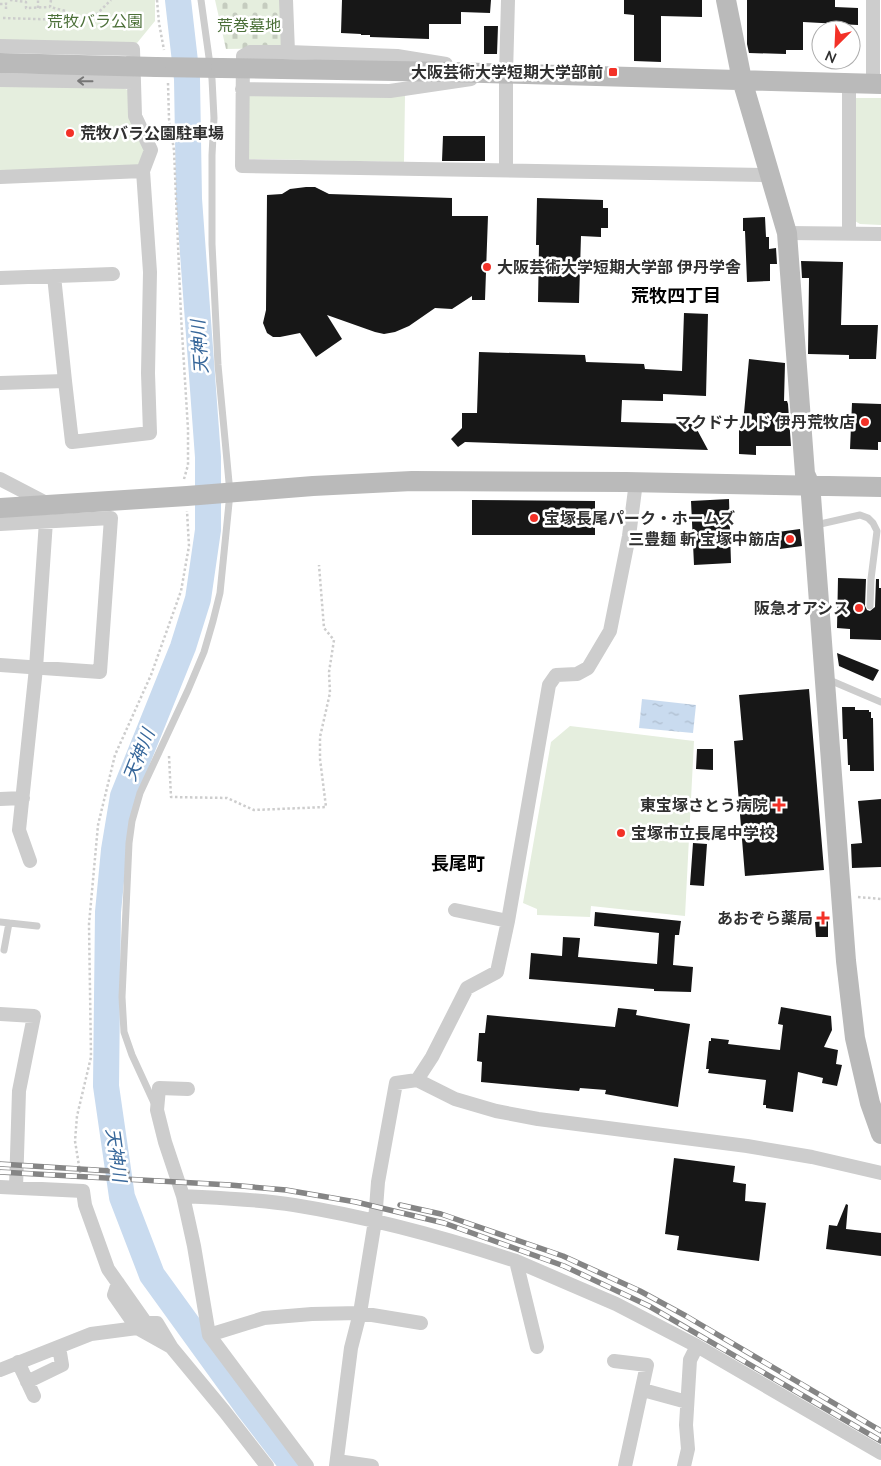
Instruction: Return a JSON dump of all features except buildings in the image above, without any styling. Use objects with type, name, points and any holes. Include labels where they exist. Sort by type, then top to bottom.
[{"type":"street","points":[[286,0],[288,52]]},
{"type":"street","points":[[506,170],[508,0]]},
{"type":"street","points":[[726,0],[742,80],[787,233],[805,474],[810,485],[846,961],[855,1038],[870,1102],[881,1134]]},
{"type":"street","points":[[0,63],[450,72],[877,84],[873,0]]},
{"type":"street","points":[[0,46],[133,49],[135,116],[150,150],[144,171],[150,272],[148,373],[150,433],[72,442],[54,276]]},
{"type":"street","points":[[506,74],[397,56],[250,52],[242,56],[242,166],[770,175]]},
{"type":"street","points":[[242,89],[390,91],[506,74]]},
{"type":"street","points":[[0,80],[133,82]]},
{"type":"street","points":[[848,83],[849,233]]},
{"type":"street","points":[[0,177],[144,171]]},
{"type":"street","points":[[787,233],[881,234]]},
{"type":"street","points":[[0,278],[113,274]]},
{"type":"street","points":[[0,383],[65,381]]},
{"type":"street","points":[[0,479],[48,513]]},
{"type":"street","points":[[0,524],[48,513],[185,496],[312,486],[412,481],[636,482],[881,487]]},
{"type":"street","points":[[418,1080],[432,1057],[466,988],[497,972],[508,921],[549,684],[556,675],[577,674],[588,668],[610,631],[629,536],[636,482]]},
{"type":"street","points":[[0,508],[111,518],[100,672],[0,666]]},
{"type":"street","points":[[30,861],[19,830],[36,668],[48,513]]},
{"type":"street","points":[[0,799],[23,798]]},
{"type":"street","points":[[455,910],[508,921]]},
{"type":"street","points":[[0,1014],[34,1016],[19,1091],[16,1188]]},
{"type":"street","points":[[372,1466],[337,1463],[351,1348],[360,1313],[375,1221],[378,1182],[396,1083],[418,1080],[456,1099],[496,1111],[538,1119],[747,1146],[812,1157],[881,1173]]},
{"type":"street","points":[[188,1089],[159,1088],[157,1110],[165,1142],[183,1196],[194,1246],[209,1335],[307,1466]]},
{"type":"street","points":[[0,1187],[83,1191],[85,1206],[108,1269],[146,1323],[157,1324],[172,1348],[226,1412],[267,1466]]},
{"type":"street","points":[[183,1196],[245,1199],[284,1204],[375,1221],[448,1239],[516,1260],[616,1304],[697,1346],[881,1453]]},
{"type":"street","points":[[516,1260],[537,1347]]},
{"type":"street","points":[[118,1283],[114,1295],[137,1328],[172,1348]]},
{"type":"street","points":[[209,1335],[264,1318],[312,1314],[360,1313],[421,1323]]},
{"type":"street","points":[[0,1370],[90,1334],[137,1328]]},
{"type":"street","points":[[684,1466],[688,1449],[686,1425],[690,1360],[697,1346]]},
{"type":"street","points":[[27,1382],[62,1365],[59,1347]]},
{"type":"street","points":[[614,1361],[647,1365],[625,1466]]},
{"type":"street","points":[[18,1362],[34,1396]]},
{"type":"street","points":[[643,1390],[687,1402]]},
{"type":"lane","points":[[157,1110],[132,1055],[124,1032],[122,997],[128,850],[132,821],[140,793],[169,733],[204,652],[220,593],[232,492],[218,365],[212,244],[214,118],[210,68],[200,0]]},
{"type":"lane","points":[[813,526],[860,515],[868,518],[876,527],[870,606]]},
{"type":"lane","points":[[824,677],[881,702]]},
{"type":"lane","points":[[0,922],[37,926]]},
{"type":"lane","points":[[4,950],[9,923]]},
{"type":"path","points":[[6,9],[8,0],[24,1],[26,2],[26,8],[50,7],[66,11],[74,19]]},
{"type":"path","points":[[38,0],[38,8]]},
{"type":"path","points":[[50,7],[51,0]]},
{"type":"path","points":[[3,18],[92,19],[111,0]]},
{"type":"path","points":[[83,1191],[75,1141],[77,1116],[91,1057],[89,924],[98,825],[115,755],[151,675],[181,591],[189,546],[184,481],[188,465],[188,429],[174,150],[157,0]]},
{"type":"path","points":[[0,4],[6,4]]},
{"type":"path","points":[[169,733],[171,797],[227,798],[254,810],[326,807],[320,759],[320,737],[330,693],[330,672],[334,640],[324,628],[319,565]]},
{"type":"path","points":[[840,896],[881,899]]},
{"type":"green space","name":"荒牧バラ公園","points":[[0,0],[155,0],[155,21],[137,43],[0,40]]},
{"type":"green space","name":"荒巻墓地","points":[[215,0],[280,0],[282,44],[279,48],[226,49]]},
{"type":"green space","name":"荒牧バラ公園駐車場","points":[[0,84],[122,87],[131,92],[147,151],[141,165],[0,171]]},
{"type":"green space","name":"荒牧バラ公園駐車場","points":[[250,93],[405,96],[404,162],[249,159],[244,154],[245,101]]},
{"type":"green space","points":[[855,98],[881,98],[881,225],[860,224],[855,221]]},
{"type":"green space","points":[[570,726],[694,741],[685,916],[591,906],[590,917],[537,915],[537,909],[523,903],[551,742]]},
{"type":"water","points":[[642,699],[696,705],[693,733],[639,728]]},
{"type":"waterway","name":"天神川","points":[[178,0],[187,79],[189,199],[208,457],[208,530],[198,599],[183,647],[123,796],[114,850],[108,912],[106,1086],[122,1197],[152,1275],[246,1405],[293,1466]]},
{"type":"railway","points":[[0,1164],[127,1172]]},
{"type":"railway","points":[[0,1172],[286,1190],[356,1202],[444,1223],[564,1266],[649,1306],[881,1441]]},
{"type":"railway","points":[[400,1205],[441,1214],[563,1256],[640,1291],[881,1431]]},
{"type":"place","name":"大阪芸術大学短期大学部前","points":[[613,72]]},
{"type":"place","name":"荒牧バラ公園駐車場","points":[[70,133]]},
{"type":"place","name":"大阪芸術大学短期大学部 伊丹学舎","points":[[487,267]]},
{"type":"place","name":"マクドナルド 伊丹荒牧店","points":[[865,422]]},
{"type":"place","name":"宝塚長尾パーク・ホームズ","points":[[534,518]]},
{"type":"place","name":"三豊麺 斬 宝塚中筋店","points":[[790,539]]},
{"type":"place","name":"阪急オアシス","points":[[859,608]]},
{"type":"place","name":"東宝塚さとう病院","points":[[779,805]]},
{"type":"place","name":"宝塚市立長尾中学校","points":[[621,833]]},
{"type":"place","name":"あおぞら薬局","points":[[823,918]]},
{"type":"district","name":"荒牧四丁目","points":[[676,296]]},
{"type":"district","name":"長尾町","points":[[458,864]]}]
